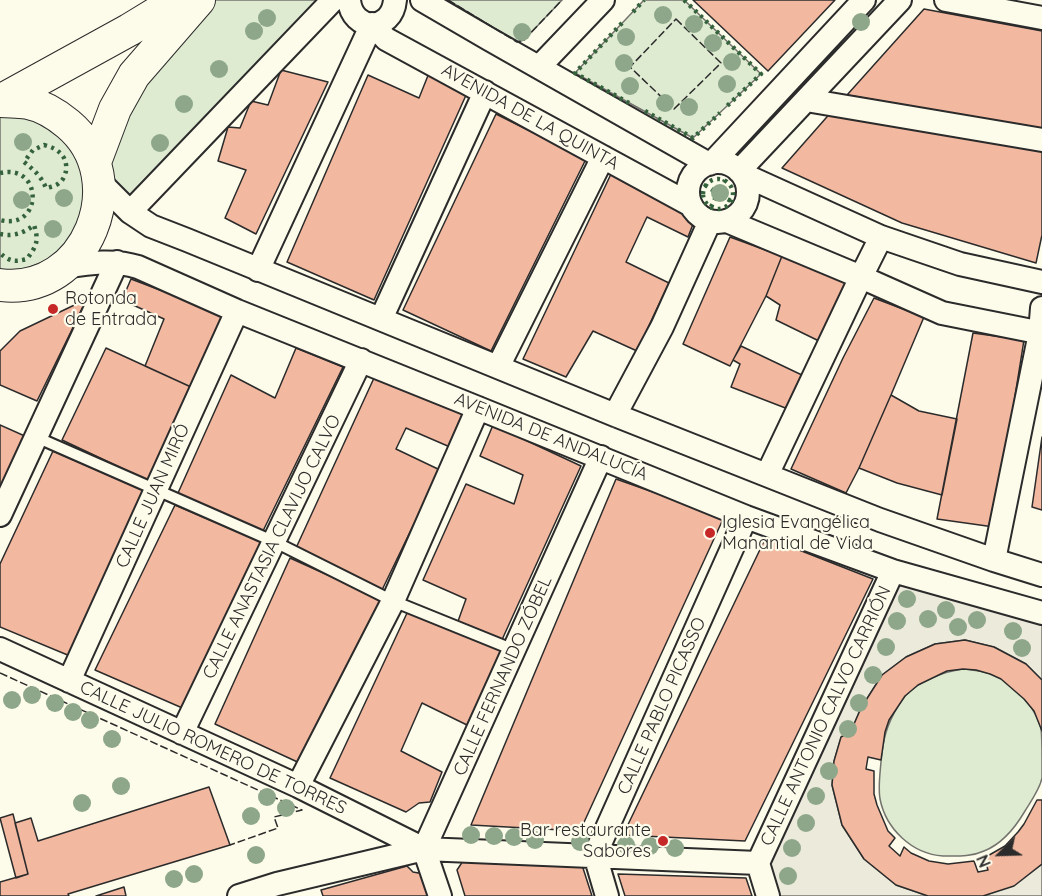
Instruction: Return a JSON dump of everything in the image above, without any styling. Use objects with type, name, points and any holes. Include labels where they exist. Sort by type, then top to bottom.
[{"type":"main road","points":[[0,101],[129,30],[178,0]]},
{"type":"main road","points":[[0,299],[63,267],[81,249],[93,228],[99,204],[97,171],[115,109],[134,75],[199,0]]},
{"type":"main road","points":[[0,101],[28,103],[55,113],[77,132],[97,171]]},
{"type":"main road","points":[[0,285],[32,283]]},
{"type":"street","points":[[130,212],[333,0]]},
{"type":"street","name":"AVENIDA DE LA QUINTA","points":[[349,0],[353,14],[364,23],[372,24],[386,39],[691,205]]},
{"type":"street","points":[[258,270],[372,24],[386,20],[391,14],[395,0]]},
{"type":"street","points":[[422,0],[711,163]]},
{"type":"street","points":[[539,67],[603,0]]},
{"type":"street","points":[[711,163],[864,0]]},
{"type":"street","points":[[741,173],[900,0]]},
{"type":"street","points":[[946,0],[1042,18]]},
{"type":"street","points":[[381,320],[485,92]]},
{"type":"street","points":[[806,100],[1042,140]]},
{"type":"street","points":[[498,367],[603,157]]},
{"type":"street","points":[[1041,333],[942,313],[861,277],[718,221],[702,218],[691,205],[688,187],[691,178],[704,166],[720,162],[729,164],[741,173],[881,237],[960,264],[1042,282]]},
{"type":"street","points":[[97,171],[130,212],[151,226],[880,520],[1042,575]]},
{"type":"street","points":[[615,415],[718,221],[735,217],[742,210],[748,192],[747,183],[741,173]]},
{"type":"street","points":[[766,475],[881,237]]},
{"type":"street","points":[[0,515],[117,262]]},
{"type":"street","name":"AVENIDA DE ANDALUCÍA","points":[[63,267],[117,262],[138,267],[237,311],[746,517],[893,571],[1042,613]]},
{"type":"street","points":[[994,560],[1041,333],[1042,308]]},
{"type":"street","name":"CALLE JUAN MIRÓ","points":[[69,681],[237,311]]},
{"type":"street","name":"CALLE ANASTASIA CLAVIJO CALVO","points":[[182,733],[361,360]]},
{"type":"street","points":[[298,786],[393,601],[478,408]]},
{"type":"street","name":"CALLE FERNANDO ZÓBEL","points":[[424,849],[601,458]]},
{"type":"street","name":"CALLE PABLO PICASSO","points":[[595,855],[746,517]]},
{"type":"street","name":"CALLE ANTONIO CALVO CARRIÓN","points":[[768,896],[758,863],[893,571]]},
{"type":"street","name":"CALLE JULIO ROMERO DE TORRES","points":[[0,649],[298,786],[424,849]]},
{"type":"street","points":[[424,849],[440,896]]},
{"type":"street","points":[[239,896],[277,884],[300,888],[424,849],[758,863]]},
{"type":"street","points":[[595,855],[608,896]]},
{"type":"lane","points":[[36,437],[275,542],[393,601],[515,651]]},
{"type":"green space","points":[[199,0],[333,0],[130,212],[98,180],[115,109]]},
{"type":"green space","points":[[448,0],[562,0],[524,40],[517,42]]},
{"type":"green space","points":[[644,0],[684,0],[761,74],[693,138],[575,73]]},
{"type":"green space","points":[[0,108],[60,125],[94,186],[72,251],[0,278]]},
{"type":"green space","points":[[963,669],[988,673],[1002,679],[1015,689],[1031,707],[1041,728],[1042,778],[1021,817],[1002,840],[979,853],[943,856],[911,845],[894,830],[883,810],[879,794],[879,780],[886,733],[898,706],[906,695],[918,685],[932,678]]},
{"type":"shaded area","points":[[893,571],[1042,613],[1042,680],[1026,664],[994,647],[965,640],[935,644],[906,657],[882,675],[861,708],[851,731],[841,738],[834,761],[832,785],[842,825],[864,859],[896,885],[928,896],[768,896],[758,863]]},
{"type":"shaded area","points":[[1042,864],[1042,896],[983,896],[1014,885]]},
{"type":"building","points":[[693,0],[835,0],[768,71]]},
{"type":"building","points":[[924,9],[1042,31],[1042,129],[847,95]]},
{"type":"building","points":[[281,70],[328,82],[256,234],[225,218],[246,170],[218,161],[228,127],[240,128],[251,101],[268,105]]},
{"type":"building","points":[[429,73],[467,93],[374,300],[287,262],[368,75],[419,98]]},
{"type":"building","points":[[833,110],[1042,150],[1042,235],[1036,263],[902,223],[782,168]]},
{"type":"building","points":[[496,114],[586,159],[491,351],[403,310]]},
{"type":"building","points":[[611,174],[695,219],[688,237],[647,217],[626,262],[669,283],[637,351],[593,331],[566,377],[523,359]]},
{"type":"building","points":[[730,237],[782,256],[766,296],[730,366],[683,344]]},
{"type":"building","points":[[784,251],[849,279],[821,342],[776,320],[780,305],[766,296]]},
{"type":"building","points":[[131,279],[226,315],[191,387],[145,366],[164,319],[122,300]]},
{"type":"building","points":[[874,298],[924,317],[846,493],[791,469]]},
{"type":"building","points":[[87,299],[37,401],[0,385],[0,351],[20,331]]},
{"type":"building","points":[[973,333],[1024,340],[994,527],[937,519]]},
{"type":"building","points":[[741,346],[804,376],[788,409],[731,387],[740,364],[733,360]]},
{"type":"building","points":[[106,348],[191,387],[151,482],[62,440]]},
{"type":"building","points":[[296,348],[343,367],[261,535],[178,493],[231,375],[275,398]]},
{"type":"building","points":[[374,378],[465,413],[450,447],[406,428],[396,449],[440,470],[382,590],[296,548]]},
{"type":"building","points":[[891,395],[919,411],[957,419],[942,495],[897,483],[859,468]]},
{"type":"building","points":[[0,425],[27,437],[0,494]]},
{"type":"building","points":[[493,425],[581,466],[501,642],[457,624],[466,599],[423,580],[466,484],[514,504],[523,475],[480,456]]},
{"type":"building","points":[[1042,437],[1042,510],[1032,507]]},
{"type":"building","points":[[53,451],[145,491],[70,656],[0,627],[0,564]]},
{"type":"building","points":[[616,479],[724,517],[580,831],[471,825]]},
{"type":"building","points":[[175,505],[264,543],[187,710],[95,670]]},
{"type":"building","points":[[766,537],[873,579],[745,841],[623,835]]},
{"type":"building","points":[[290,558],[381,599],[304,765],[215,724]]},
{"type":"building","points":[[408,611],[502,650],[467,725],[422,703],[401,751],[442,772],[430,802],[419,803],[406,812],[330,778]]},
{"type":"building","points":[[965,640],[994,647],[1026,664],[1042,680],[1042,731],[1034,711],[1024,699],[1001,679],[990,674],[963,669],[947,671],[918,685],[905,696],[889,720],[881,760],[868,757],[866,769],[874,771],[874,794],[877,805],[888,831],[895,838],[889,846],[900,856],[904,847],[911,853],[929,861],[948,864],[974,861],[978,872],[988,870],[984,858],[1005,846],[1024,824],[1037,800],[1042,800],[1042,864],[1014,886],[983,896],[928,896],[896,885],[864,859],[842,825],[832,785],[834,761],[841,737],[851,731],[861,708],[882,675],[906,657],[935,644]]},
{"type":"building","points":[[209,787],[230,845],[68,894],[69,896],[0,896],[0,882],[28,874],[15,823],[31,818],[38,841]]},
{"type":"building","points":[[13,814],[28,874],[16,878],[0,818]]},
{"type":"building","points":[[463,861],[582,865],[592,896],[465,896],[457,870]]},
{"type":"building","points":[[407,866],[413,872],[424,874],[431,896],[323,896],[321,890]]},
{"type":"building","points":[[618,874],[746,878],[752,896],[625,896]]},
{"type":"building","points":[[124,887],[126,896],[96,896]]},
{"type":"hedge","points":[[633,12],[644,0]]},
{"type":"hedge","points":[[684,0],[761,74],[727,106]]},
{"type":"hedge","points":[[622,23],[575,73],[629,103]]},
{"type":"hedge","points":[[645,111],[693,138],[720,113]]},
{"type":"hedge","points":[[44,145],[61,154],[66,166],[66,173],[62,181],[46,188],[37,174],[24,162],[33,150],[44,145]]},
{"type":"hedge","points":[[0,173],[14,173],[25,178],[31,186],[33,197],[24,216],[14,221],[0,220]]},
{"type":"hedge","points":[[718,179],[729,183],[733,194],[729,205],[718,209],[707,205],[703,194],[707,183],[718,179]]},
{"type":"hedge","points":[[721,189],[725,180]]},
{"type":"hedge","points":[[705,185],[714,191]]},
{"type":"hedge","points":[[721,196],[731,201]]},
{"type":"hedge","points":[[711,207],[716,197]]},
{"type":"hedge","points":[[0,234],[18,234],[34,225],[37,239],[27,259],[13,260],[0,253]]},
{"type":"fence","points":[[448,0],[517,42],[524,40],[562,0]]},
{"type":"fence","points":[[676,19],[721,63],[674,109],[630,67],[676,19]]},
{"type":"fence","points":[[0,673],[302,810],[274,817],[278,828],[230,845]]},
{"type":"place","name":"Rotonda de Entrada","points":[[53,309]]},
{"type":"place","name":"Iglesia Evangélica Manantial de Vida","points":[[710,533]]},
{"type":"place","name":"Bar restaurante Sabores","points":[[663,841]]}]
